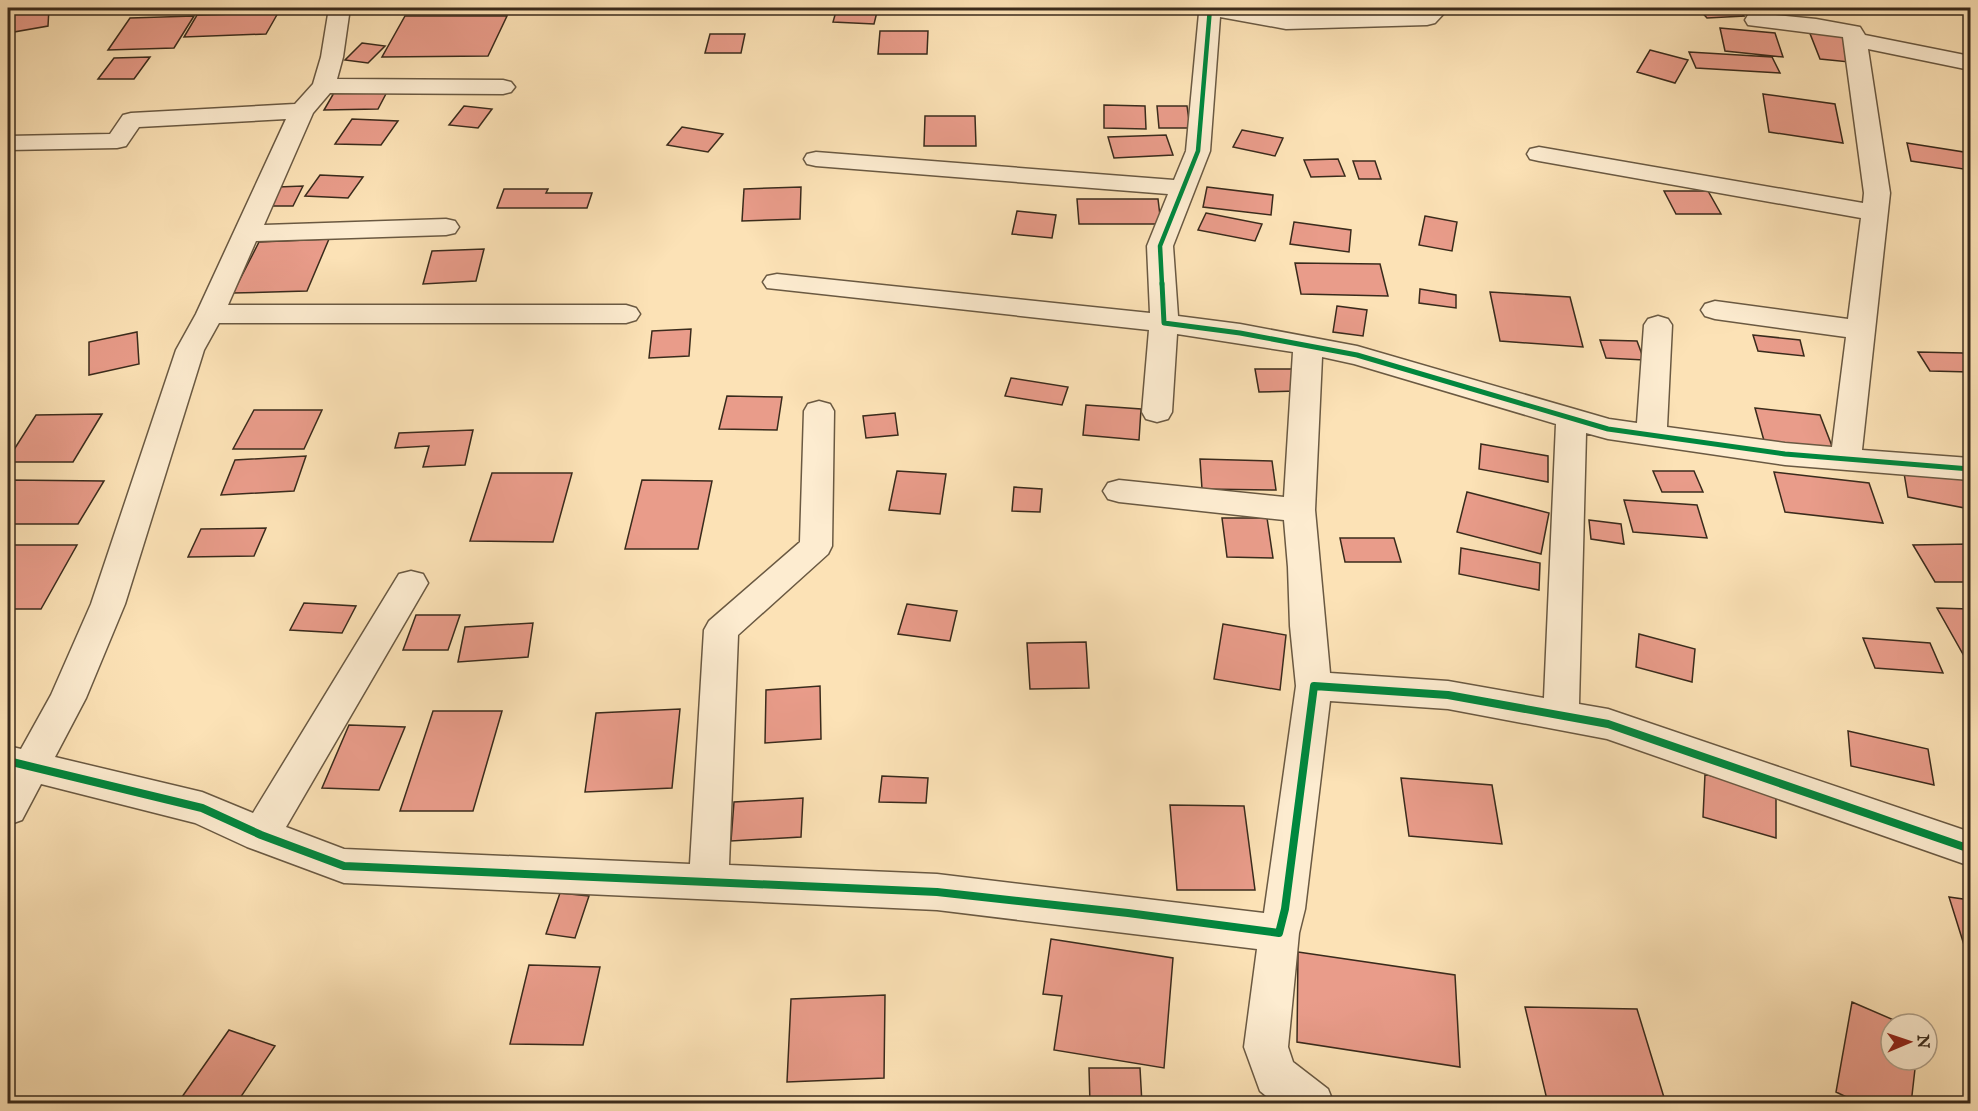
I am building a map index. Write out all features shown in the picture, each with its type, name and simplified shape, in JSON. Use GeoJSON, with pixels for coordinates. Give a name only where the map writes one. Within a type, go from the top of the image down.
{"type":"FeatureCollection","features":[{"type":"Feature","properties":{"kind":"street"},"geometry":{"type":"LineString","coordinates":[[8,809],[19,765],[68,698],[108,604],[190,350],[210,314],[303,111],[324,86],[332,57],[339,8]]}},
{"type":"Feature","properties":{"kind":"street"},"geometry":{"type":"LineString","coordinates":[[1157,412],[1164,323],[1160,246],[1198,151],[1209,8],[1286,22],[1318,22],[1427,18],[1439,8]]}},
{"type":"Feature","properties":{"kind":"street"},"geometry":{"type":"LineString","coordinates":[[1756,20],[1809,23],[1852,32],[1856,40],[1877,193],[1846,459]]}},
{"type":"Feature","properties":{"kind":"street"},"geometry":{"type":"LineString","coordinates":[[1856,40],[1971,63]]}},
{"type":"Feature","properties":{"kind":"street"},"geometry":{"type":"LineString","coordinates":[[324,86],[502,87]]}},
{"type":"Feature","properties":{"kind":"street"},"geometry":{"type":"LineString","coordinates":[[8,143],[117,141],[131,120],[303,111]]}},
{"type":"Feature","properties":{"kind":"street"},"geometry":{"type":"LineString","coordinates":[[1539,154],[1875,213]]}},
{"type":"Feature","properties":{"kind":"street"},"geometry":{"type":"LineString","coordinates":[[816,159],[1182,188]]}},
{"type":"Feature","properties":{"kind":"street"},"geometry":{"type":"LineString","coordinates":[[246,233],[446,227]]}},
{"type":"Feature","properties":{"kind":"street"},"geometry":{"type":"LineString","coordinates":[[777,282],[1164,323],[1308,345],[1357,355],[1608,429],[1785,454],[1971,469]]}},
{"type":"Feature","properties":{"kind":"street"},"geometry":{"type":"LineString","coordinates":[[1715,310],[1861,330]]}},
{"type":"Feature","properties":{"kind":"street"},"geometry":{"type":"LineString","coordinates":[[210,314],[626,314]]}},
{"type":"Feature","properties":{"kind":"street"},"geometry":{"type":"LineString","coordinates":[[1651,435],[1658,325]]}},
{"type":"Feature","properties":{"kind":"street"},"geometry":{"type":"LineString","coordinates":[[1308,345],[1299,510],[1305,567],[1307,626],[1314,686],[1266,1047],[1275,1076],[1312,1104]]}},
{"type":"Feature","properties":{"kind":"street"},"geometry":{"type":"LineString","coordinates":[[709,881],[721,630],[816,546],[819,411]]}},
{"type":"Feature","properties":{"kind":"street"},"geometry":{"type":"LineString","coordinates":[[1561,716],[1572,418]]}},
{"type":"Feature","properties":{"kind":"street"},"geometry":{"type":"LineString","coordinates":[[1119,491],[1299,510]]}},
{"type":"Feature","properties":{"kind":"street"},"geometry":{"type":"LineString","coordinates":[[261,835],[411,583]]}},
{"type":"Feature","properties":{"kind":"street"},"geometry":{"type":"LineString","coordinates":[[1314,686],[1448,695],[1608,724],[1971,849]]}},
{"type":"Feature","properties":{"kind":"street"},"geometry":{"type":"LineString","coordinates":[[19,765],[202,808],[261,835],[344,866],[938,892],[1280,933]]}},
{"type":"Feature","properties":{"kind":"building"},"geometry":{"type":"Polygon","coordinates":[[[8,8],[32,8],[32,11],[49,8],[48,26],[8,33],[8,8]]]}},
{"type":"Feature","properties":{"kind":"building"},"geometry":{"type":"Polygon","coordinates":[[[837,8],[878,8],[874,24],[833,22],[837,8]]]}},
{"type":"Feature","properties":{"kind":"building"},"geometry":{"type":"Polygon","coordinates":[[[1698,8],[1736,8],[1744,16],[1707,18],[1698,8]]]}},
{"type":"Feature","properties":{"kind":"building"},"geometry":{"type":"Polygon","coordinates":[[[278,13],[266,34],[184,37],[197,15],[278,13]]]}},
{"type":"Feature","properties":{"kind":"building"},"geometry":{"type":"Polygon","coordinates":[[[194,16],[174,48],[108,50],[130,18],[194,16]]]}},
{"type":"Feature","properties":{"kind":"building"},"geometry":{"type":"Polygon","coordinates":[[[405,16],[507,16],[488,56],[382,57],[405,16]]]}},
{"type":"Feature","properties":{"kind":"building"},"geometry":{"type":"Polygon","coordinates":[[[1720,28],[1775,33],[1783,57],[1725,51],[1720,28]]]}},
{"type":"Feature","properties":{"kind":"building"},"geometry":{"type":"Polygon","coordinates":[[[880,31],[928,31],[927,54],[878,54],[880,31]]]}},
{"type":"Feature","properties":{"kind":"building"},"geometry":{"type":"Polygon","coordinates":[[[1809,31],[1848,35],[1859,63],[1820,59],[1809,31]]]}},
{"type":"Feature","properties":{"kind":"building"},"geometry":{"type":"Polygon","coordinates":[[[710,34],[745,34],[741,53],[705,53],[710,34]]]}},
{"type":"Feature","properties":{"kind":"building"},"geometry":{"type":"Polygon","coordinates":[[[362,43],[385,46],[368,63],[345,60],[362,43]]]}},
{"type":"Feature","properties":{"kind":"building"},"geometry":{"type":"Polygon","coordinates":[[[1650,50],[1688,60],[1675,83],[1637,72],[1650,50]]]}},
{"type":"Feature","properties":{"kind":"building"},"geometry":{"type":"Polygon","coordinates":[[[1689,52],[1772,57],[1780,73],[1696,68],[1689,52]]]}},
{"type":"Feature","properties":{"kind":"building"},"geometry":{"type":"Polygon","coordinates":[[[150,57],[134,79],[98,79],[114,58],[150,57]]]}},
{"type":"Feature","properties":{"kind":"building"},"geometry":{"type":"Polygon","coordinates":[[[388,90],[378,109],[324,110],[335,91],[388,90]]]}},
{"type":"Feature","properties":{"kind":"building"},"geometry":{"type":"Polygon","coordinates":[[[1763,94],[1835,104],[1843,143],[1769,132],[1763,94]]]}},
{"type":"Feature","properties":{"kind":"building"},"geometry":{"type":"Polygon","coordinates":[[[1104,105],[1145,106],[1146,129],[1104,128],[1104,105]]]}},
{"type":"Feature","properties":{"kind":"building"},"geometry":{"type":"Polygon","coordinates":[[[464,106],[492,109],[478,128],[449,125],[464,106]]]}},
{"type":"Feature","properties":{"kind":"building"},"geometry":{"type":"Polygon","coordinates":[[[1157,106],[1187,106],[1190,128],[1159,128],[1157,106]]]}},
{"type":"Feature","properties":{"kind":"building"},"geometry":{"type":"Polygon","coordinates":[[[925,116],[975,116],[976,146],[924,146],[925,116]]]}},
{"type":"Feature","properties":{"kind":"building"},"geometry":{"type":"Polygon","coordinates":[[[352,119],[398,121],[381,145],[335,144],[352,119]]]}},
{"type":"Feature","properties":{"kind":"building"},"geometry":{"type":"Polygon","coordinates":[[[682,127],[723,134],[708,152],[667,145],[682,127]]]}},
{"type":"Feature","properties":{"kind":"building"},"geometry":{"type":"Polygon","coordinates":[[[1242,130],[1283,138],[1275,156],[1233,147],[1242,130]]]}},
{"type":"Feature","properties":{"kind":"building"},"geometry":{"type":"Polygon","coordinates":[[[1166,135],[1173,155],[1114,158],[1108,137],[1166,135]]]}},
{"type":"Feature","properties":{"kind":"building"},"geometry":{"type":"Polygon","coordinates":[[[1907,143],[1970,153],[1970,170],[1911,161],[1907,143]]]}},
{"type":"Feature","properties":{"kind":"building"},"geometry":{"type":"Polygon","coordinates":[[[1338,159],[1345,176],[1311,177],[1304,160],[1338,159]]]}},
{"type":"Feature","properties":{"kind":"building"},"geometry":{"type":"Polygon","coordinates":[[[1353,161],[1375,161],[1381,179],[1359,179],[1353,161]]]}},
{"type":"Feature","properties":{"kind":"building"},"geometry":{"type":"Polygon","coordinates":[[[320,175],[363,177],[348,198],[305,196],[320,175]]]}},
{"type":"Feature","properties":{"kind":"building"},"geometry":{"type":"Polygon","coordinates":[[[303,186],[293,206],[267,206],[278,187],[303,186]]]}},
{"type":"Feature","properties":{"kind":"building"},"geometry":{"type":"Polygon","coordinates":[[[801,187],[800,219],[742,221],[744,189],[801,187]]]}},
{"type":"Feature","properties":{"kind":"building"},"geometry":{"type":"Polygon","coordinates":[[[1207,187],[1273,195],[1271,215],[1203,207],[1207,187]]]}},
{"type":"Feature","properties":{"kind":"building"},"geometry":{"type":"Polygon","coordinates":[[[504,189],[548,189],[546,193],[592,193],[587,208],[497,208],[504,189]]]}},
{"type":"Feature","properties":{"kind":"building"},"geometry":{"type":"Polygon","coordinates":[[[1664,191],[1708,191],[1721,214],[1676,214],[1664,191]]]}},
{"type":"Feature","properties":{"kind":"building"},"geometry":{"type":"Polygon","coordinates":[[[1077,199],[1158,199],[1161,224],[1079,224],[1077,199]]]}},
{"type":"Feature","properties":{"kind":"building"},"geometry":{"type":"Polygon","coordinates":[[[1017,211],[1056,215],[1052,238],[1012,234],[1017,211]]]}},
{"type":"Feature","properties":{"kind":"building"},"geometry":{"type":"Polygon","coordinates":[[[1206,213],[1262,224],[1255,241],[1198,230],[1206,213]]]}},
{"type":"Feature","properties":{"kind":"building"},"geometry":{"type":"Polygon","coordinates":[[[1425,216],[1457,222],[1452,251],[1419,245],[1425,216]]]}},
{"type":"Feature","properties":{"kind":"building"},"geometry":{"type":"Polygon","coordinates":[[[1294,222],[1351,230],[1349,252],[1290,244],[1294,222]]]}},
{"type":"Feature","properties":{"kind":"building"},"geometry":{"type":"Polygon","coordinates":[[[329,239],[307,291],[233,293],[259,242],[329,239]]]}},
{"type":"Feature","properties":{"kind":"building"},"geometry":{"type":"Polygon","coordinates":[[[484,249],[476,281],[423,284],[432,251],[484,249]]]}},
{"type":"Feature","properties":{"kind":"building"},"geometry":{"type":"Polygon","coordinates":[[[1295,263],[1380,264],[1388,296],[1301,294],[1295,263]]]}},
{"type":"Feature","properties":{"kind":"building"},"geometry":{"type":"Polygon","coordinates":[[[1420,289],[1456,295],[1456,308],[1419,303],[1420,289]]]}},
{"type":"Feature","properties":{"kind":"building"},"geometry":{"type":"Polygon","coordinates":[[[1490,292],[1570,297],[1583,347],[1500,341],[1490,292]]]}},
{"type":"Feature","properties":{"kind":"building"},"geometry":{"type":"Polygon","coordinates":[[[1337,306],[1367,310],[1363,336],[1333,332],[1337,306]]]}},
{"type":"Feature","properties":{"kind":"building"},"geometry":{"type":"Polygon","coordinates":[[[691,329],[689,356],[649,358],[652,331],[691,329]]]}},
{"type":"Feature","properties":{"kind":"building"},"geometry":{"type":"Polygon","coordinates":[[[137,332],[139,364],[89,375],[89,342],[137,332]]]}},
{"type":"Feature","properties":{"kind":"building"},"geometry":{"type":"Polygon","coordinates":[[[1753,335],[1800,340],[1804,356],[1758,351],[1753,335]]]}},
{"type":"Feature","properties":{"kind":"building"},"geometry":{"type":"Polygon","coordinates":[[[1600,340],[1637,341],[1644,360],[1606,358],[1600,340]]]}},
{"type":"Feature","properties":{"kind":"building"},"geometry":{"type":"Polygon","coordinates":[[[1918,352],[1963,353],[1970,365],[1970,372],[1930,371],[1918,352]]]}},
{"type":"Feature","properties":{"kind":"building"},"geometry":{"type":"Polygon","coordinates":[[[1255,369],[1292,369],[1297,391],[1259,392],[1255,369]]]}},
{"type":"Feature","properties":{"kind":"building"},"geometry":{"type":"Polygon","coordinates":[[[1011,378],[1068,387],[1062,405],[1005,396],[1011,378]]]}},
{"type":"Feature","properties":{"kind":"building"},"geometry":{"type":"Polygon","coordinates":[[[727,396],[782,397],[777,430],[719,429],[727,396]]]}},
{"type":"Feature","properties":{"kind":"building"},"geometry":{"type":"Polygon","coordinates":[[[1086,405],[1141,409],[1139,440],[1083,435],[1086,405]]]}},
{"type":"Feature","properties":{"kind":"building"},"geometry":{"type":"Polygon","coordinates":[[[1755,408],[1820,415],[1835,454],[1766,448],[1755,408]]]}},
{"type":"Feature","properties":{"kind":"building"},"geometry":{"type":"Polygon","coordinates":[[[254,410],[322,410],[304,449],[233,449],[254,410]]]}},
{"type":"Feature","properties":{"kind":"building"},"geometry":{"type":"Polygon","coordinates":[[[895,413],[898,435],[866,438],[863,416],[895,413]]]}},
{"type":"Feature","properties":{"kind":"building"},"geometry":{"type":"Polygon","coordinates":[[[102,414],[73,462],[8,462],[36,415],[102,414]]]}},
{"type":"Feature","properties":{"kind":"building"},"geometry":{"type":"Polygon","coordinates":[[[473,430],[465,465],[423,467],[429,446],[395,448],[399,433],[473,430]]]}},
{"type":"Feature","properties":{"kind":"building"},"geometry":{"type":"Polygon","coordinates":[[[1481,444],[1548,456],[1548,482],[1479,469],[1481,444]]]}},
{"type":"Feature","properties":{"kind":"building"},"geometry":{"type":"Polygon","coordinates":[[[306,456],[294,491],[221,495],[235,460],[306,456]]]}},
{"type":"Feature","properties":{"kind":"building"},"geometry":{"type":"Polygon","coordinates":[[[1200,459],[1272,461],[1276,490],[1202,489],[1200,459]]]}},
{"type":"Feature","properties":{"kind":"building"},"geometry":{"type":"Polygon","coordinates":[[[1903,467],[1970,480],[1970,509],[1908,497],[1903,467]]]}},
{"type":"Feature","properties":{"kind":"building"},"geometry":{"type":"Polygon","coordinates":[[[897,471],[946,474],[940,514],[889,510],[897,471]]]}},
{"type":"Feature","properties":{"kind":"building"},"geometry":{"type":"Polygon","coordinates":[[[1653,471],[1694,471],[1703,492],[1662,492],[1653,471]]]}},
{"type":"Feature","properties":{"kind":"building"},"geometry":{"type":"Polygon","coordinates":[[[1774,472],[1869,483],[1883,523],[1785,512],[1774,472]]]}},
{"type":"Feature","properties":{"kind":"building"},"geometry":{"type":"Polygon","coordinates":[[[492,473],[572,473],[553,542],[470,541],[492,473]]]}},
{"type":"Feature","properties":{"kind":"building"},"geometry":{"type":"Polygon","coordinates":[[[8,480],[104,481],[78,524],[8,524],[8,480]]]}},
{"type":"Feature","properties":{"kind":"building"},"geometry":{"type":"Polygon","coordinates":[[[642,480],[712,481],[698,549],[625,549],[642,480]]]}},
{"type":"Feature","properties":{"kind":"building"},"geometry":{"type":"Polygon","coordinates":[[[1014,487],[1042,489],[1040,512],[1012,511],[1014,487]]]}},
{"type":"Feature","properties":{"kind":"building"},"geometry":{"type":"Polygon","coordinates":[[[1467,492],[1549,513],[1541,554],[1457,532],[1467,492]]]}},
{"type":"Feature","properties":{"kind":"building"},"geometry":{"type":"Polygon","coordinates":[[[1624,500],[1697,505],[1707,538],[1633,532],[1624,500]]]}},
{"type":"Feature","properties":{"kind":"building"},"geometry":{"type":"Polygon","coordinates":[[[1222,518],[1267,518],[1273,558],[1227,557],[1222,518]]]}},
{"type":"Feature","properties":{"kind":"building"},"geometry":{"type":"Polygon","coordinates":[[[1589,520],[1621,524],[1624,544],[1591,539],[1589,520]]]}},
{"type":"Feature","properties":{"kind":"building"},"geometry":{"type":"Polygon","coordinates":[[[266,528],[254,556],[188,557],[201,529],[266,528]]]}},
{"type":"Feature","properties":{"kind":"building"},"geometry":{"type":"Polygon","coordinates":[[[1340,538],[1394,538],[1401,562],[1345,562],[1340,538]]]}},
{"type":"Feature","properties":{"kind":"building"},"geometry":{"type":"Polygon","coordinates":[[[1970,544],[1970,582],[1935,582],[1913,545],[1970,544]]]}},
{"type":"Feature","properties":{"kind":"building"},"geometry":{"type":"Polygon","coordinates":[[[8,545],[77,545],[41,609],[8,609],[8,545]]]}},
{"type":"Feature","properties":{"kind":"building"},"geometry":{"type":"Polygon","coordinates":[[[1461,548],[1540,563],[1539,590],[1459,574],[1461,548]]]}},
{"type":"Feature","properties":{"kind":"building"},"geometry":{"type":"Polygon","coordinates":[[[304,603],[356,606],[342,633],[290,630],[304,603]]]}},
{"type":"Feature","properties":{"kind":"building"},"geometry":{"type":"Polygon","coordinates":[[[907,604],[957,611],[950,641],[898,634],[907,604]]]}},
{"type":"Feature","properties":{"kind":"building"},"geometry":{"type":"Polygon","coordinates":[[[1937,608],[1970,609],[1970,663],[1968,663],[1937,608]]]}},
{"type":"Feature","properties":{"kind":"building"},"geometry":{"type":"Polygon","coordinates":[[[416,615],[460,615],[448,650],[403,650],[416,615]]]}},
{"type":"Feature","properties":{"kind":"building"},"geometry":{"type":"Polygon","coordinates":[[[533,623],[528,657],[458,662],[465,627],[533,623]]]}},
{"type":"Feature","properties":{"kind":"building"},"geometry":{"type":"Polygon","coordinates":[[[1223,624],[1286,635],[1280,690],[1214,679],[1223,624]]]}},
{"type":"Feature","properties":{"kind":"building"},"geometry":{"type":"Polygon","coordinates":[[[1639,634],[1695,649],[1692,682],[1636,667],[1639,634]]]}},
{"type":"Feature","properties":{"kind":"building"},"geometry":{"type":"Polygon","coordinates":[[[1863,638],[1930,643],[1943,673],[1875,668],[1863,638]]]}},
{"type":"Feature","properties":{"kind":"building"},"geometry":{"type":"Polygon","coordinates":[[[1086,642],[1089,688],[1030,689],[1027,643],[1086,642]]]}},
{"type":"Feature","properties":{"kind":"building"},"geometry":{"type":"Polygon","coordinates":[[[820,686],[821,739],[765,743],[766,690],[820,686]]]}},
{"type":"Feature","properties":{"kind":"building"},"geometry":{"type":"Polygon","coordinates":[[[680,709],[672,788],[585,792],[596,713],[680,709]]]}},
{"type":"Feature","properties":{"kind":"building"},"geometry":{"type":"Polygon","coordinates":[[[433,711],[502,711],[473,811],[400,811],[433,711]]]}},
{"type":"Feature","properties":{"kind":"building"},"geometry":{"type":"Polygon","coordinates":[[[349,725],[405,727],[379,790],[322,788],[349,725]]]}},
{"type":"Feature","properties":{"kind":"building"},"geometry":{"type":"Polygon","coordinates":[[[1848,731],[1928,749],[1934,785],[1851,766],[1848,731]]]}},
{"type":"Feature","properties":{"kind":"building"},"geometry":{"type":"Polygon","coordinates":[[[1705,774],[1776,794],[1776,838],[1703,817],[1705,774]]]}},
{"type":"Feature","properties":{"kind":"building"},"geometry":{"type":"Polygon","coordinates":[[[882,776],[928,778],[926,803],[879,802],[882,776]]]}},
{"type":"Feature","properties":{"kind":"building"},"geometry":{"type":"Polygon","coordinates":[[[1401,778],[1492,785],[1502,844],[1409,836],[1401,778]]]}},
{"type":"Feature","properties":{"kind":"building"},"geometry":{"type":"Polygon","coordinates":[[[803,798],[801,837],[731,841],[734,802],[803,798]]]}},
{"type":"Feature","properties":{"kind":"building"},"geometry":{"type":"Polygon","coordinates":[[[1170,805],[1244,806],[1255,890],[1177,890],[1170,805]]]}},
{"type":"Feature","properties":{"kind":"building"},"geometry":{"type":"Polygon","coordinates":[[[560,893],[589,896],[575,938],[546,934],[560,893]]]}},
{"type":"Feature","properties":{"kind":"building"},"geometry":{"type":"Polygon","coordinates":[[[1949,897],[1970,900],[1970,964],[1949,897]]]}},
{"type":"Feature","properties":{"kind":"building"},"geometry":{"type":"Polygon","coordinates":[[[1051,939],[1173,958],[1164,1068],[1054,1050],[1062,996],[1043,994],[1051,939]]]}},
{"type":"Feature","properties":{"kind":"building"},"geometry":{"type":"Polygon","coordinates":[[[1298,952],[1455,975],[1460,1067],[1297,1042],[1298,952]]]}},
{"type":"Feature","properties":{"kind":"building"},"geometry":{"type":"Polygon","coordinates":[[[529,965],[600,967],[583,1045],[510,1044],[529,965]]]}},
{"type":"Feature","properties":{"kind":"building"},"geometry":{"type":"Polygon","coordinates":[[[885,995],[884,1078],[787,1082],[791,999],[885,995]]]}},
{"type":"Feature","properties":{"kind":"building"},"geometry":{"type":"Polygon","coordinates":[[[1852,1002],[1879,1014],[1879,1072],[1915,1072],[1911,1104],[1861,1104],[1836,1092],[1852,1002]]]}},
{"type":"Feature","properties":{"kind":"building"},"geometry":{"type":"Polygon","coordinates":[[[1525,1007],[1637,1009],[1666,1104],[1548,1104],[1525,1007]]]}},
{"type":"Feature","properties":{"kind":"building"},"geometry":{"type":"Polygon","coordinates":[[[229,1030],[275,1046],[236,1104],[177,1104],[229,1030]]]}},
{"type":"Feature","properties":{"kind":"building"},"geometry":{"type":"Polygon","coordinates":[[[1089,1068],[1140,1068],[1142,1104],[1090,1104],[1089,1068]]]}},
{"type":"Feature","properties":{"kind":"cycle path"},"geometry":{"type":"LineString","coordinates":[[1210,8],[1198,151],[1160,246],[1164,323],[1240,333],[1357,355],[1608,429],[1785,454],[1970,469]]}},
{"type":"Feature","properties":{"kind":"cycle path"},"geometry":{"type":"LineString","coordinates":[[8,761],[202,808],[261,835],[344,866],[937,892],[1128,913],[1279,933],[1285,909],[1314,686],[1448,695],[1608,724],[1970,849]]}}]}
